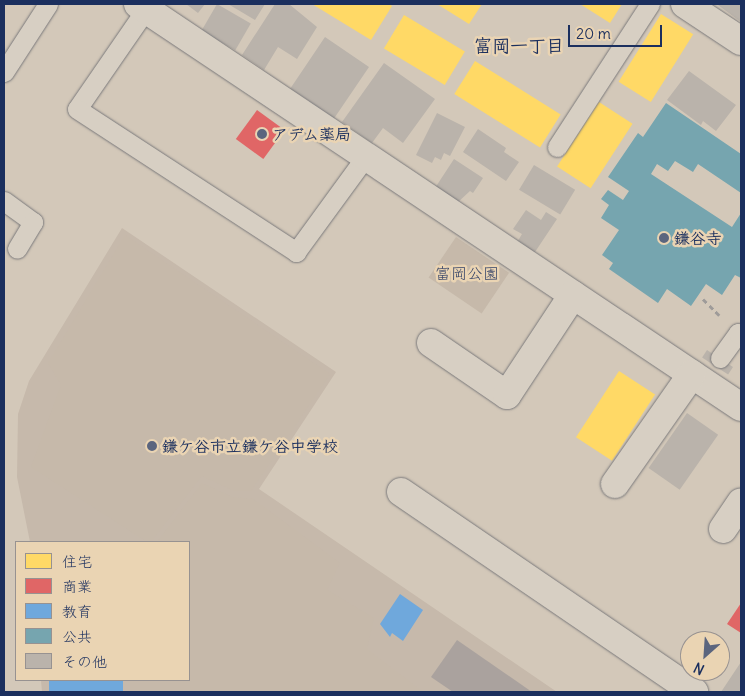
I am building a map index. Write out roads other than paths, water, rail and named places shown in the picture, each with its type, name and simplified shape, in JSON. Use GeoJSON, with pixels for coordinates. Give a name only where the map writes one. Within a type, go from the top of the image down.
{"type":"FeatureCollection","features":[{"type":"Feature","properties":{"kind":"street"},"geometry":{"type":"LineString","coordinates":[[685,4],[741,41]]}},
{"type":"Feature","properties":{"kind":"street"},"geometry":{"type":"LineString","coordinates":[[142,6],[573,295],[708,370],[741,407]]}},
{"type":"Feature","properties":{"kind":"street"},"geometry":{"type":"LineString","coordinates":[[431,343],[507,395],[573,295]]}},
{"type":"Feature","properties":{"kind":"street"},"geometry":{"type":"LineString","coordinates":[[615,484],[708,370]]}},
{"type":"Feature","properties":{"kind":"street"},"geometry":{"type":"LineString","coordinates":[[402,492],[694,692]]}},
{"type":"Feature","properties":{"kind":"street"},"geometry":{"type":"LineString","coordinates":[[723,529],[741,502]]}},
{"type":"Feature","properties":{"kind":"lane"},"geometry":{"type":"LineString","coordinates":[[4,72],[48,4]]}},
{"type":"Feature","properties":{"kind":"lane"},"geometry":{"type":"LineString","coordinates":[[557,147],[650,4]]}},
{"type":"Feature","properties":{"kind":"lane"},"geometry":{"type":"LineString","coordinates":[[142,6],[77,109],[296,252],[366,156]]}},
{"type":"Feature","properties":{"kind":"lane"},"geometry":{"type":"LineString","coordinates":[[4,201],[33,222],[17,248]]}},
{"type":"Feature","properties":{"kind":"lane"},"geometry":{"type":"LineString","coordinates":[[708,370],[738,333],[741,335]]}},
{"type":"Feature","properties":{"kind":"place","name":"アデム薬局"},"geometry":{"type":"Point","coordinates":[262,134]}},
{"type":"Feature","properties":{"kind":"place","name":"鎌谷寺"},"geometry":{"type":"Point","coordinates":[664,238]}},
{"type":"Feature","properties":{"kind":"place","name":"鎌ケ谷市立鎌ケ谷中学校"},"geometry":{"type":"Point","coordinates":[152,446]}},
{"type":"Feature","properties":{"kind":"district","name":"富岡一丁目"},"geometry":{"type":"Point","coordinates":[519,46]}},
{"type":"Feature","properties":{"kind":"park label","name":"富岡公園"},"geometry":{"type":"Point","coordinates":[467,273]}}]}
